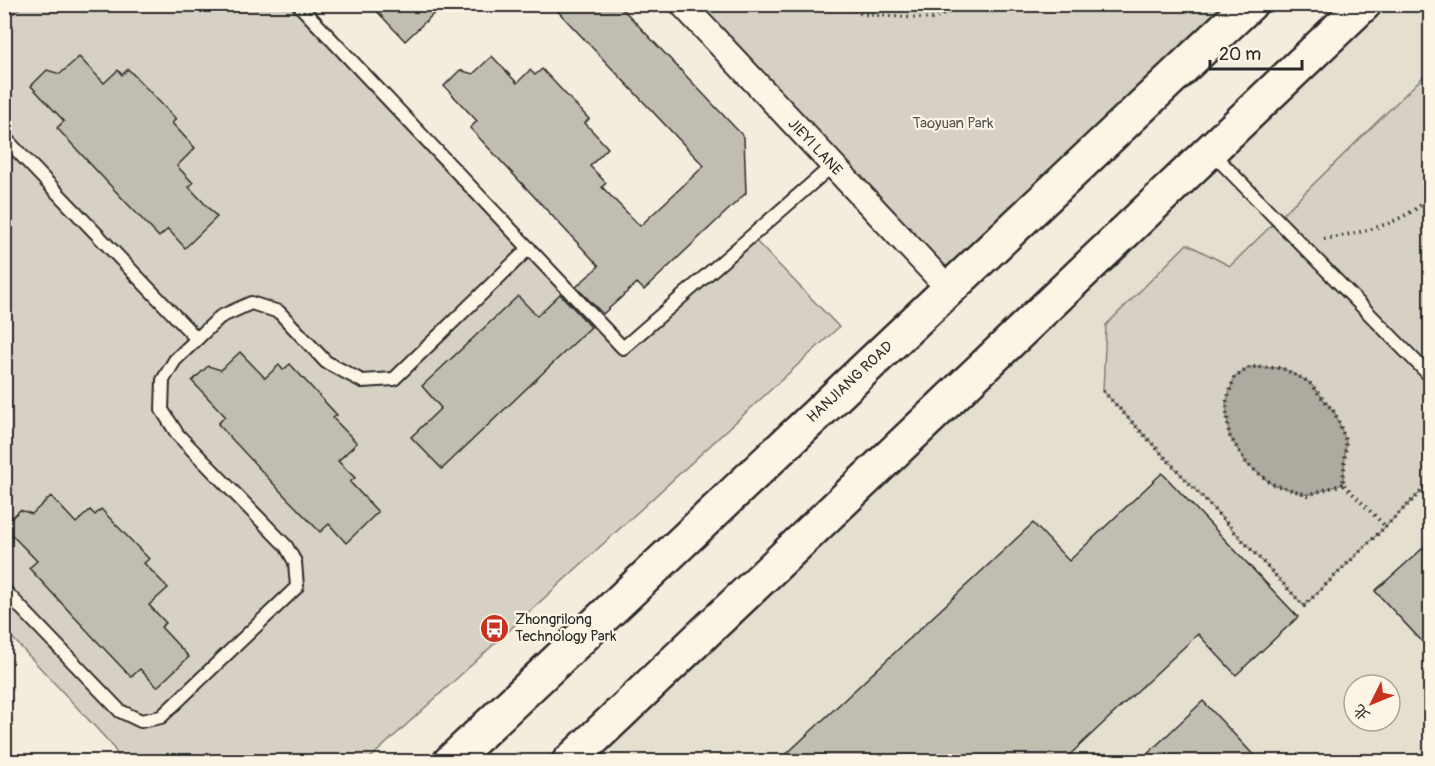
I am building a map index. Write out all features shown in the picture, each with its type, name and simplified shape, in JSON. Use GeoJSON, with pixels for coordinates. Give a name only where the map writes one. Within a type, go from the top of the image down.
{"type":"FeatureCollection","features":[{"type":"Feature","properties":{"kind":"main road","name":"HANJIANG ROAD"},"geometry":{"type":"LineString","coordinates":[[450,762],[1250,4]]}},
{"type":"Feature","properties":{"kind":"main road"},"geometry":{"type":"LineString","coordinates":[[581,758],[1364,4]]}},
{"type":"Feature","properties":{"kind":"street","name":"JIEYI LANE"},"geometry":{"type":"LineString","coordinates":[[682,4],[949,289]]}},
{"type":"Feature","properties":{"kind":"lane"},"geometry":{"type":"LineString","coordinates":[[298,4],[623,348],[833,165]]}},
{"type":"Feature","properties":{"kind":"lane"},"geometry":{"type":"LineString","coordinates":[[4,137],[197,339]]}},
{"type":"Feature","properties":{"kind":"lane"},"geometry":{"type":"LineString","coordinates":[[1210,151],[1431,376]]}},
{"type":"Feature","properties":{"kind":"lane"},"geometry":{"type":"LineString","coordinates":[[4,590],[120,711],[141,721],[161,717],[297,587],[295,562],[286,546],[178,435],[162,410],[163,380],[175,360],[220,317],[251,303],[279,312],[326,362],[344,372],[362,381],[394,379],[529,248]]}},
{"type":"Feature","properties":{"kind":"path"},"geometry":{"type":"LineString","coordinates":[[4,21],[22,4]]}},
{"type":"Feature","properties":{"kind":"path"},"geometry":{"type":"LineString","coordinates":[[844,4],[862,14],[934,19],[968,4]]}},
{"type":"Feature","properties":{"kind":"path"},"geometry":{"type":"LineString","coordinates":[[1300,243],[1368,231],[1404,217],[1430,200]]}},
{"type":"Feature","properties":{"kind":"path"},"geometry":{"type":"LineString","coordinates":[[1431,229],[1428,232],[1427,269],[1431,273]]}},
{"type":"Feature","properties":{"kind":"path"},"geometry":{"type":"LineString","coordinates":[[1343,484],[1308,495],[1272,484],[1246,464],[1229,435],[1226,403],[1234,378],[1250,367],[1282,368],[1309,382],[1335,413],[1346,441],[1343,484],[1386,527]]}},
{"type":"Feature","properties":{"kind":"path"},"geometry":{"type":"LineString","coordinates":[[1103,391],[1304,606],[1431,483]]}},
{"type":"Feature","properties":{"kind":"shaded area"},"geometry":{"type":"Polygon","coordinates":[[[1364,5],[1430,5],[1430,761],[569,762],[1364,5]]]}},
{"type":"Feature","properties":{"kind":"shaded area"},"geometry":{"type":"Polygon","coordinates":[[[1250,367],[1282,368],[1309,382],[1335,413],[1346,441],[1343,484],[1308,495],[1272,484],[1247,464],[1229,435],[1226,403],[1234,378],[1250,367]]]}},
{"type":"Feature","properties":{"kind":"green space"},"geometry":{"type":"Polygon","coordinates":[[[5,5],[298,5],[623,348],[751,236],[839,327],[367,761],[121,761],[111,744],[5,630],[5,5]]]}},
{"type":"Feature","properties":{"kind":"green space","name":"Taoyuan Park"},"geometry":{"type":"Polygon","coordinates":[[[682,5],[1250,5],[949,289],[682,5]]]}},
{"type":"Feature","properties":{"kind":"green space"},"geometry":{"type":"Polygon","coordinates":[[[1430,70],[1430,483],[1304,606],[1103,391],[1106,325],[1187,244],[1230,266],[1430,70]]]}},
{"type":"Feature","properties":{"kind":"building"},"geometry":{"type":"Polygon","coordinates":[[[370,4],[444,4],[405,41],[370,4]]]}},
{"type":"Feature","properties":{"kind":"building"},"geometry":{"type":"Polygon","coordinates":[[[551,4],[618,4],[744,137],[746,193],[644,290],[637,283],[603,314],[576,287],[599,266],[470,128],[477,121],[444,86],[460,70],[473,74],[492,56],[517,83],[530,70],[535,75],[542,69],[589,119],[585,123],[608,148],[590,166],[606,183],[602,187],[640,226],[704,166],[551,4]]]}},
{"type":"Feature","properties":{"kind":"building"},"geometry":{"type":"Polygon","coordinates":[[[79,57],[104,83],[118,70],[122,75],[128,69],[176,119],[172,123],[195,148],[177,166],[193,183],[189,187],[217,217],[185,248],[168,229],[159,237],[57,128],[64,121],[31,86],[47,70],[60,74],[79,57]]]}},
{"type":"Feature","properties":{"kind":"building"},"geometry":{"type":"Polygon","coordinates":[[[560,294],[591,327],[442,469],[411,437],[441,408],[422,386],[518,296],[537,316],[560,294]]]}},
{"type":"Feature","properties":{"kind":"building"},"geometry":{"type":"Polygon","coordinates":[[[240,352],[265,378],[279,365],[283,370],[290,364],[337,415],[333,418],[357,443],[338,461],[355,478],[350,482],[378,512],[346,543],[329,524],[320,532],[282,493],[218,424],[225,416],[192,381],[208,366],[221,370],[240,352]]]}},
{"type":"Feature","properties":{"kind":"building"},"geometry":{"type":"Polygon","coordinates":[[[1162,473],[1298,617],[1236,675],[1198,634],[1062,762],[778,762],[1033,523],[1069,561],[1162,473]]]}},
{"type":"Feature","properties":{"kind":"building"},"geometry":{"type":"Polygon","coordinates":[[[51,496],[76,523],[90,510],[95,515],[101,509],[149,559],[144,563],[168,588],[149,605],[166,623],[161,627],[189,657],[157,687],[140,669],[131,677],[29,568],[37,561],[4,527],[20,510],[32,514],[51,496]]]}},
{"type":"Feature","properties":{"kind":"building"},"geometry":{"type":"Polygon","coordinates":[[[1431,541],[1431,651],[1375,591],[1431,541]]]}},
{"type":"Feature","properties":{"kind":"building"},"geometry":{"type":"Polygon","coordinates":[[[1203,701],[1260,762],[1139,762],[1203,701]]]}},
{"type":"Feature","properties":{"kind":"place","name":"Zhongrilong Technology Park"},"geometry":{"type":"Point","coordinates":[494,628]}}]}
